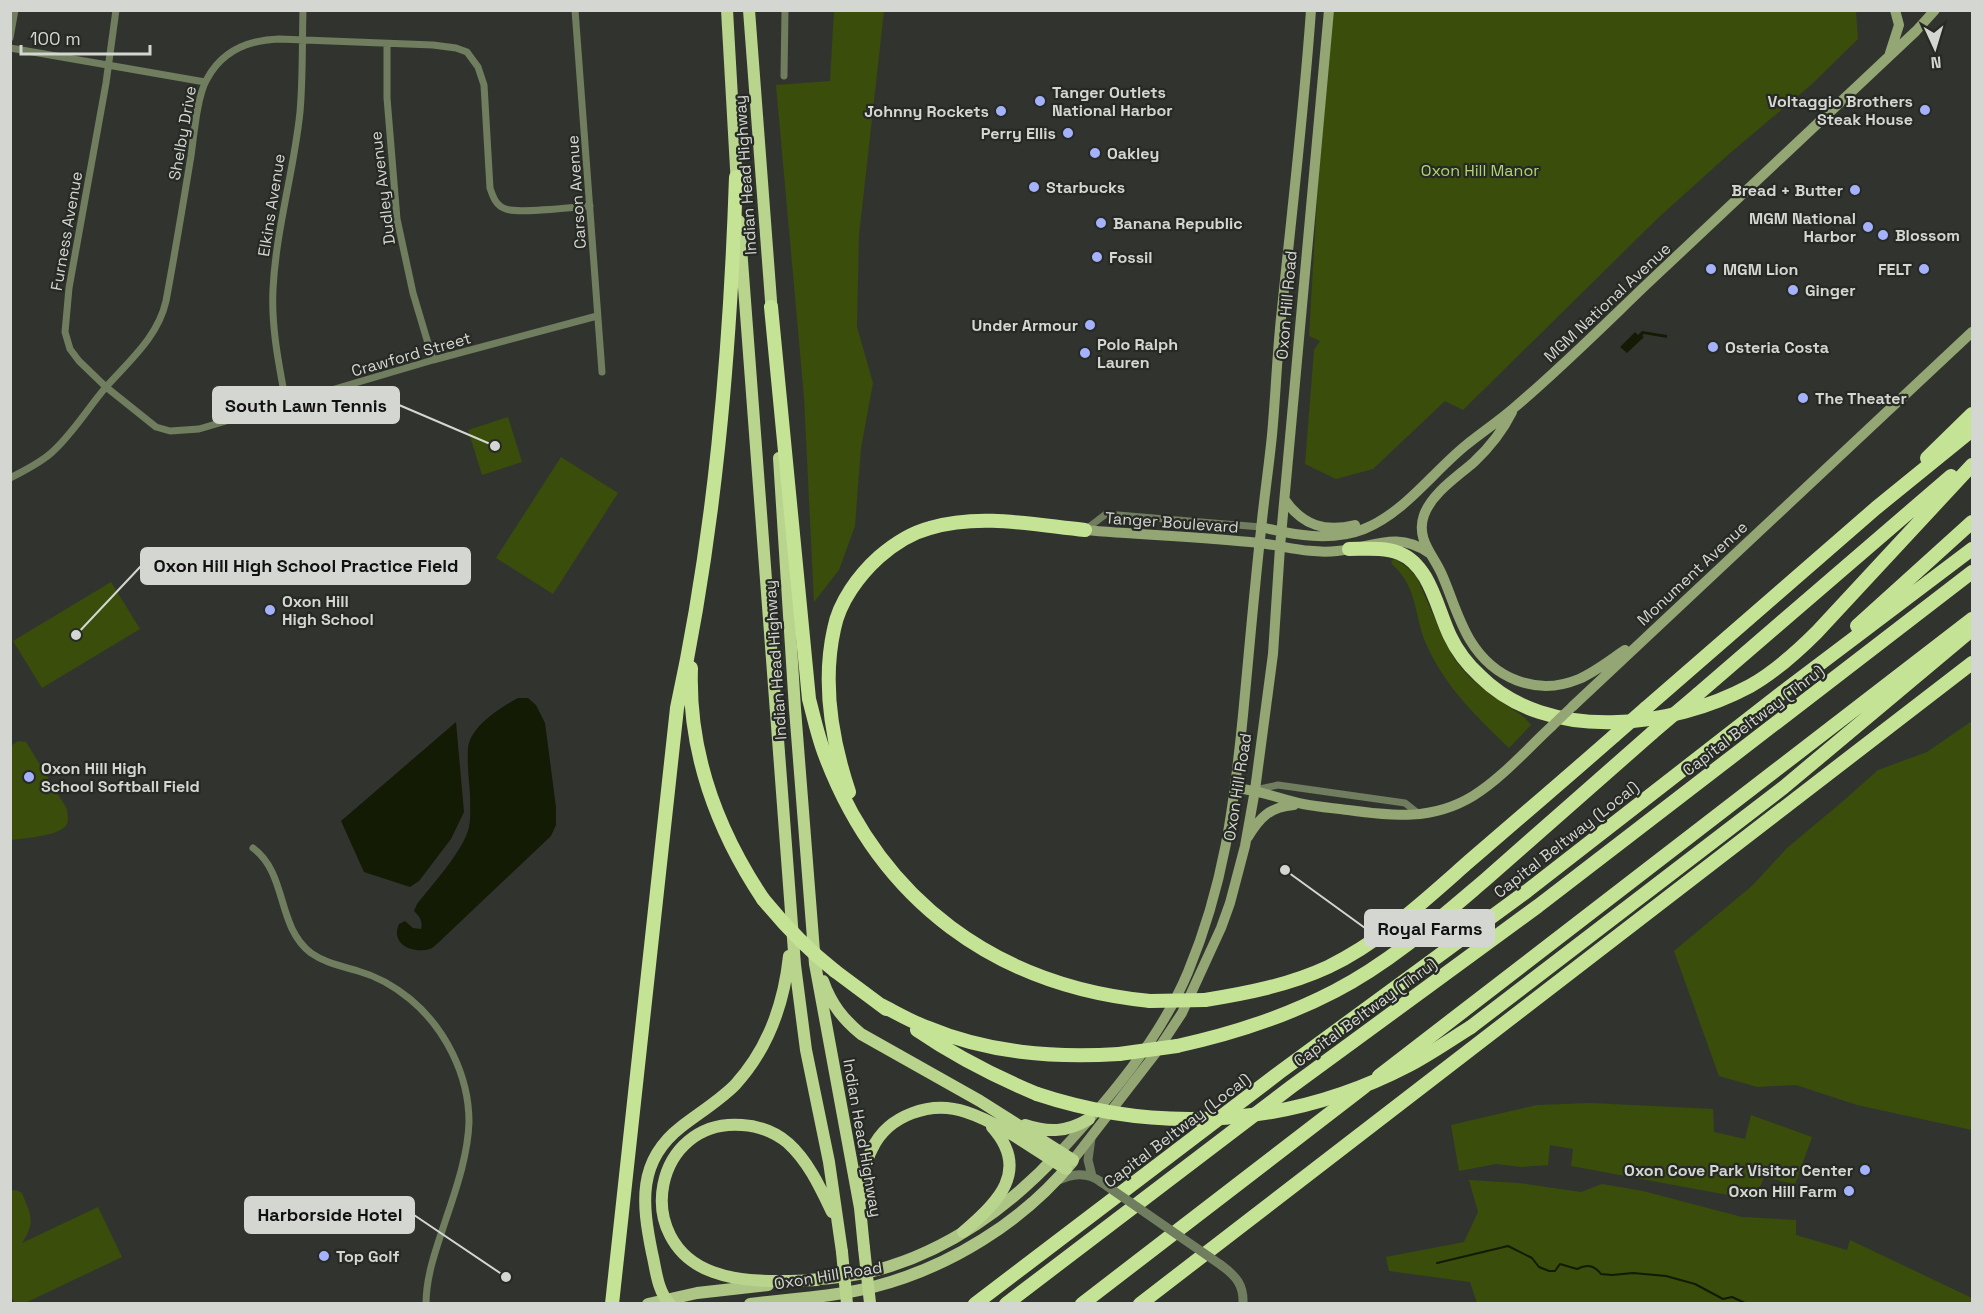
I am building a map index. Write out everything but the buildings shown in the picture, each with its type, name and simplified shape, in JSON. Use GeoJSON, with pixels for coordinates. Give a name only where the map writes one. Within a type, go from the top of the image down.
{"type":"FeatureCollection","features":[{"type":"Feature","properties":{"kind":"highway","name":"Indian Head Highway"},"geometry":{"type":"LineString","coordinates":[[727,10],[736,177],[792,925],[800,1006],[829,1162],[847,1304]]}},
{"type":"Feature","properties":{"kind":"highway","name":"Indian Head Highway"},"geometry":{"type":"LineString","coordinates":[[749,10],[771,307],[787,589],[815,964],[860,1208],[870,1304]]}},
{"type":"Feature","properties":{"kind":"highway"},"geometry":{"type":"LineString","coordinates":[[736,177],[732,284],[724,397],[693,636],[691,675],[693,711],[705,780],[728,840],[746,873],[763,899],[789,930],[815,955],[936,1043],[1001,1079],[1037,1094],[1096,1111],[1155,1119],[1200,1120],[1264,1114],[1302,1106],[1340,1095],[1409,1065],[1471,1027],[1784,787],[1972,629]]}},
{"type":"Feature","properties":{"kind":"highway"},"geometry":{"type":"LineString","coordinates":[[771,307],[809,699],[825,754],[847,804],[867,838],[904,886],[952,929],[1004,961],[1065,985],[1095,994],[1150,1001],[1206,1000],[1260,990],[1296,980],[1358,950],[1390,929],[1876,508],[1972,430]]}},
{"type":"Feature","properties":{"kind":"highway"},"geometry":{"type":"LineString","coordinates":[[1876,508],[1972,414]]}},
{"type":"Feature","properties":{"kind":"highway"},"geometry":{"type":"LineString","coordinates":[[881,1005],[924,1027],[982,1046],[1023,1054],[1058,1056],[1119,1054],[1214,1038],[1296,1010],[1337,990],[1401,949],[1442,916],[1972,457]]}},
{"type":"Feature","properties":{"kind":"highway"},"geometry":{"type":"LineString","coordinates":[[1349,549],[1391,550],[1410,558],[1426,579],[1450,636],[1462,656],[1496,691],[1521,705],[1546,714],[1579,721],[1634,722],[1706,706],[1751,685],[1776,669],[1817,632],[1972,465]]}},
{"type":"Feature","properties":{"kind":"highway"},"geometry":{"type":"LineString","coordinates":[[867,838],[850,795],[837,752],[830,706],[834,628],[843,604],[858,580],[889,548],[911,534],[931,527],[970,521],[1085,530]]}},
{"type":"Feature","properties":{"kind":"highway"},"geometry":{"type":"LineString","coordinates":[[1788,688],[1972,522]]}},
{"type":"Feature","properties":{"kind":"highway","name":"Capital Beltway (Local)"},"geometry":{"type":"LineString","coordinates":[[975,1304],[1280,1072],[1527,891],[1788,688],[1972,549]]}},
{"type":"Feature","properties":{"kind":"highway","name":"Capital Beltway (Thru)"},"geometry":{"type":"LineString","coordinates":[[1006,1304],[1291,1087],[1538,906],[1972,572]]}},
{"type":"Feature","properties":{"kind":"highway"},"geometry":{"type":"LineString","coordinates":[[1083,1304],[1972,618]]}},
{"type":"Feature","properties":{"kind":"highway"},"geometry":{"type":"LineString","coordinates":[[612,1298],[677,708],[693,636]]}},
{"type":"Feature","properties":{"kind":"highway"},"geometry":{"type":"LineString","coordinates":[[1144,1301],[1972,663]]}},
{"type":"Feature","properties":{"kind":"highway"},"geometry":{"type":"LineString","coordinates":[[668,1301],[659,1285],[647,1227],[645,1205],[648,1174],[654,1158],[665,1142],[735,1085],[764,1045],[786,980],[792,925]]}},
{"type":"Feature","properties":{"kind":"highway"},"geometry":{"type":"LineString","coordinates":[[815,964],[830,999],[854,1028],[1010,1118],[1034,1128],[1052,1131],[1076,1126],[1089,1119]]}},
{"type":"Feature","properties":{"kind":"highway"},"geometry":{"type":"LineString","coordinates":[[860,1208],[867,1161],[879,1136],[889,1126],[917,1111],[933,1108],[956,1109],[982,1119],[1070,1165]]}},
{"type":"Feature","properties":{"kind":"highway"},"geometry":{"type":"LineString","coordinates":[[1010,1118],[1056,1156]]}},
{"type":"Feature","properties":{"kind":"highway"},"geometry":{"type":"LineString","coordinates":[[963,1232],[999,1198],[1009,1173],[1008,1153],[996,1132],[982,1119]]}},
{"type":"Feature","properties":{"kind":"highway"},"geometry":{"type":"LineString","coordinates":[[817,1280],[741,1278],[714,1273],[699,1266],[683,1254],[673,1242],[666,1228],[661,1210],[664,1176],[683,1146],[698,1134],[716,1126],[751,1125],[772,1132],[787,1143],[802,1159],[813,1174],[837,1221]]}},
{"type":"Feature","properties":{"kind":"main road","name":"Oxon Hill Road"},"geometry":{"type":"LineString","coordinates":[[648,1304],[697,1293],[856,1274],[890,1266],[932,1249],[963,1232],[1007,1203],[1042,1171],[1089,1119],[1157,1029],[1188,972],[1219,880],[1236,788],[1259,543],[1272,434],[1278,349],[1311,10]]}},
{"type":"Feature","properties":{"kind":"main road","name":"Oxon Hill Road"},"geometry":{"type":"LineString","coordinates":[[750,1304],[861,1289],[894,1281],[945,1260],[994,1231],[1020,1212],[1070,1165],[1167,1037],[1186,1005],[1221,928],[1245,846],[1255,790],[1273,654],[1280,547],[1329,10]]}},
{"type":"Feature","properties":{"kind":"main road"},"geometry":{"type":"LineString","coordinates":[[1889,56],[1899,25],[1895,10]]}},
{"type":"Feature","properties":{"kind":"main road","name":"MGM National Avenue"},"geometry":{"type":"LineString","coordinates":[[1261,527],[1311,536],[1342,534],[1364,529],[1385,518],[1403,504],[1440,467],[1515,407],[1889,56],[1935,10]]}},
{"type":"Feature","properties":{"kind":"main road","name":"Monument Avenue"},"geometry":{"type":"LineString","coordinates":[[1236,788],[1255,790],[1276,798],[1306,804],[1395,816],[1419,814],[1450,807],[1473,796],[1495,779],[1552,726],[1972,332]]}},
{"type":"Feature","properties":{"kind":"main road"},"geometry":{"type":"LineString","coordinates":[[1515,407],[1502,432],[1428,506],[1421,526],[1429,554],[1443,575],[1461,623],[1471,641],[1498,671],[1513,680],[1530,686],[1542,687],[1556,686],[1579,679],[1655,629]]}},
{"type":"Feature","properties":{"kind":"main road"},"geometry":{"type":"LineString","coordinates":[[1285,500],[1301,518],[1321,527],[1348,527],[1385,518]]}},
{"type":"Feature","properties":{"kind":"main road","name":"Tanger Boulevard"},"geometry":{"type":"LineString","coordinates":[[1085,530],[1259,543]]}},
{"type":"Feature","properties":{"kind":"main road"},"geometry":{"type":"LineString","coordinates":[[1259,543],[1322,552],[1387,541],[1408,543],[1429,554]]}},
{"type":"Feature","properties":{"kind":"main road"},"geometry":{"type":"LineString","coordinates":[[1245,846],[1252,830],[1272,810],[1306,804]]}},
{"type":"Feature","properties":{"kind":"street"},"geometry":{"type":"LineString","coordinates":[[10,38],[15,10]]}},
{"type":"Feature","properties":{"kind":"street"},"geometry":{"type":"LineString","coordinates":[[107,66],[116,10]]}},
{"type":"Feature","properties":{"kind":"street","name":"Elkins Avenue"},"geometry":{"type":"LineString","coordinates":[[286,403],[273,327],[273,286],[277,244],[300,111],[303,10]]}},
{"type":"Feature","properties":{"kind":"street","name":"Carson Avenue"},"geometry":{"type":"LineString","coordinates":[[575,10],[602,372]]}},
{"type":"Feature","properties":{"kind":"street"},"geometry":{"type":"LineString","coordinates":[[784,75],[785,10]]}},
{"type":"Feature","properties":{"kind":"street","name":"Shelby Drive"},"geometry":{"type":"LineString","coordinates":[[10,478],[49,454],[74,428],[106,387],[137,354],[156,326],[165,309],[195,127],[205,82],[227,55],[241,46],[265,40],[456,48],[467,52],[480,72],[484,85],[490,188],[495,202],[506,209],[521,211],[590,206]]}},
{"type":"Feature","properties":{"kind":"street","name":"Dudley Avenue"},"geometry":{"type":"LineString","coordinates":[[387,45],[388,120],[397,219],[411,284],[433,360]]}},
{"type":"Feature","properties":{"kind":"street"},"geometry":{"type":"LineString","coordinates":[[10,48],[205,82]]}},
{"type":"Feature","properties":{"kind":"street","name":"Furness Avenue"},"geometry":{"type":"LineString","coordinates":[[106,387],[70,350],[65,326],[69,288],[107,66]]}},
{"type":"Feature","properties":{"kind":"street","name":"Crawford Street"},"geometry":{"type":"LineString","coordinates":[[106,387],[156,427],[170,431],[199,429],[433,360],[597,316]]}},
{"type":"Feature","properties":{"kind":"street","name":"Tanger Boulevard"},"geometry":{"type":"LineString","coordinates":[[1085,530],[1107,514],[1261,527]]}},
{"type":"Feature","properties":{"kind":"street","name":"Monument Avenue"},"geometry":{"type":"LineString","coordinates":[[1255,790],[1278,785],[1405,802],[1419,814]]}},
{"type":"Feature","properties":{"kind":"street"},"geometry":{"type":"LineString","coordinates":[[253,848],[268,863],[274,874],[286,917],[292,932],[299,941],[321,960],[374,976],[410,999],[432,1021],[452,1051],[458,1066],[466,1095],[469,1121],[467,1140],[436,1249],[426,1304]]}},
{"type":"Feature","properties":{"kind":"street"},"geometry":{"type":"LineString","coordinates":[[1091,1138],[1088,1160],[1092,1176]]}},
{"type":"Feature","properties":{"kind":"street"},"geometry":{"type":"LineString","coordinates":[[1054,1182],[1075,1175],[1092,1176],[1235,1276],[1243,1292],[1243,1304]]}},
{"type":"Feature","properties":{"kind":"green space"},"geometry":{"type":"Polygon","coordinates":[[[834,11],[884,11],[859,235],[857,327],[873,383],[861,448],[855,526],[839,570],[814,602],[804,397],[776,85],[830,81],[834,11]]]}},
{"type":"Feature","properties":{"kind":"green space","name":"Oxon Hill Manor"},"geometry":{"type":"Polygon","coordinates":[[[1328,11],[1856,11],[1858,39],[1811,85],[1658,218],[1463,410],[1445,401],[1373,469],[1336,479],[1305,464],[1314,350],[1320,341],[1309,336],[1328,11]]]}},
{"type":"Feature","properties":{"kind":"green space"},"geometry":{"type":"Polygon","coordinates":[[[508,417],[522,462],[482,475],[468,430],[508,417]]]}},
{"type":"Feature","properties":{"kind":"green space"},"geometry":{"type":"Polygon","coordinates":[[[561,457],[618,493],[553,594],[496,558],[561,457]]]}},
{"type":"Feature","properties":{"kind":"green space"},"geometry":{"type":"Polygon","coordinates":[[[1395,559],[1417,578],[1455,660],[1469,677],[1524,717],[1531,725],[1509,748],[1485,725],[1444,677],[1423,637],[1412,594],[1401,574],[1392,564],[1391,561],[1395,559]]]}},
{"type":"Feature","properties":{"kind":"green space"},"geometry":{"type":"Polygon","coordinates":[[[111,582],[140,629],[42,688],[13,641],[111,582]]]}},
{"type":"Feature","properties":{"kind":"green space"},"geometry":{"type":"Polygon","coordinates":[[[1972,721],[1972,1130],[1857,1105],[1796,1085],[1757,1087],[1719,1076],[1674,951],[1753,885],[1787,848],[1878,770],[1927,752],[1972,721]]]}},
{"type":"Feature","properties":{"kind":"green space","name":"Oxon Hill High School Softball Field"},"geometry":{"type":"Polygon","coordinates":[[[18,741],[26,742],[67,809],[68,820],[67,824],[58,831],[42,836],[12,840],[10,839],[11,746],[18,741]]]}},
{"type":"Feature","properties":{"kind":"green space"},"geometry":{"type":"Polygon","coordinates":[[[1591,1103],[1713,1109],[1714,1132],[1745,1139],[1751,1115],[1812,1137],[1795,1184],[1764,1177],[1755,1200],[1571,1166],[1573,1149],[1550,1145],[1548,1165],[1521,1167],[1496,1164],[1459,1171],[1451,1125],[1537,1105],[1591,1103]]]}},
{"type":"Feature","properties":{"kind":"green space"},"geometry":{"type":"Polygon","coordinates":[[[1469,1180],[1519,1183],[1581,1192],[1602,1184],[1643,1191],[1742,1217],[1796,1220],[1796,1235],[1847,1250],[1850,1240],[1972,1298],[1972,1303],[1477,1303],[1470,1282],[1389,1271],[1386,1257],[1464,1242],[1478,1212],[1469,1180]]]}},
{"type":"Feature","properties":{"kind":"green space"},"geometry":{"type":"Polygon","coordinates":[[[16,1190],[22,1193],[31,1219],[29,1230],[22,1243],[98,1207],[122,1257],[25,1303],[15,1303],[10,1294],[10,1191],[16,1190]]]}},
{"type":"Feature","properties":{"kind":"shaded area"},"geometry":{"type":"Polygon","coordinates":[[[1642,331],[1667,335],[1667,338],[1644,334],[1642,336],[1644,337],[1627,353],[1620,347],[1635,332],[1638,335],[1642,331]]]}},
{"type":"Feature","properties":{"kind":"shaded area"},"geometry":{"type":"Polygon","coordinates":[[[518,698],[528,698],[536,705],[545,723],[556,807],[556,825],[551,836],[433,947],[423,950],[410,949],[400,942],[397,931],[399,924],[405,921],[413,928],[421,929],[421,919],[414,911],[417,904],[461,846],[469,827],[468,749],[470,741],[487,719],[518,698]]]}},
{"type":"Feature","properties":{"kind":"shaded area"},"geometry":{"type":"Polygon","coordinates":[[[456,722],[464,812],[451,839],[419,881],[410,887],[364,872],[341,821],[456,722]]]}},
{"type":"Feature","properties":{"kind":"waterway"},"geometry":{"type":"LineString","coordinates":[[1437,1263],[1508,1246],[1532,1258],[1539,1267],[1549,1271],[1555,1271],[1560,1264],[1577,1269],[1590,1266],[1601,1274],[1633,1273],[1666,1276],[1695,1284],[1723,1299],[1732,1297],[1747,1304]]}},
{"type":"Feature","properties":{"kind":"place","name":"Tanger Outlets National Harbor"},"geometry":{"type":"Point","coordinates":[1040,101]}},
{"type":"Feature","properties":{"kind":"place","name":"Voltaggio Brothers Steak House"},"geometry":{"type":"Point","coordinates":[1925,110]}},
{"type":"Feature","properties":{"kind":"place","name":"Johnny Rockets"},"geometry":{"type":"Point","coordinates":[1001,111]}},
{"type":"Feature","properties":{"kind":"place","name":"Perry Ellis"},"geometry":{"type":"Point","coordinates":[1068,133]}},
{"type":"Feature","properties":{"kind":"place","name":"Oakley"},"geometry":{"type":"Point","coordinates":[1095,153]}},
{"type":"Feature","properties":{"kind":"place","name":"Starbucks"},"geometry":{"type":"Point","coordinates":[1034,187]}},
{"type":"Feature","properties":{"kind":"place","name":"Bread + Butter"},"geometry":{"type":"Point","coordinates":[1855,190]}},
{"type":"Feature","properties":{"kind":"place","name":"Banana Republic"},"geometry":{"type":"Point","coordinates":[1101,223]}},
{"type":"Feature","properties":{"kind":"place","name":"MGM National Harbor"},"geometry":{"type":"Point","coordinates":[1868,227]}},
{"type":"Feature","properties":{"kind":"place","name":"Blossom"},"geometry":{"type":"Point","coordinates":[1883,235]}},
{"type":"Feature","properties":{"kind":"place","name":"Fossil"},"geometry":{"type":"Point","coordinates":[1097,257]}},
{"type":"Feature","properties":{"kind":"place","name":"MGM Lion"},"geometry":{"type":"Point","coordinates":[1711,269]}},
{"type":"Feature","properties":{"kind":"place","name":"FELT"},"geometry":{"type":"Point","coordinates":[1924,269]}},
{"type":"Feature","properties":{"kind":"place","name":"Ginger"},"geometry":{"type":"Point","coordinates":[1793,290]}},
{"type":"Feature","properties":{"kind":"place","name":"Under Armour"},"geometry":{"type":"Point","coordinates":[1090,325]}},
{"type":"Feature","properties":{"kind":"place","name":"Osteria Costa"},"geometry":{"type":"Point","coordinates":[1713,347]}},
{"type":"Feature","properties":{"kind":"place","name":"Polo Ralph Lauren"},"geometry":{"type":"Point","coordinates":[1085,353]}},
{"type":"Feature","properties":{"kind":"place","name":"The Theater"},"geometry":{"type":"Point","coordinates":[1803,398]}},
{"type":"Feature","properties":{"kind":"place","name":"South Lawn Tennis"},"geometry":{"type":"Point","coordinates":[495,446]}},
{"type":"Feature","properties":{"kind":"place","name":"Oxon Hill High School"},"geometry":{"type":"Point","coordinates":[270,610]}},
{"type":"Feature","properties":{"kind":"place","name":"Oxon Hill High School Practice Field"},"geometry":{"type":"Point","coordinates":[76,635]}},
{"type":"Feature","properties":{"kind":"place","name":"Oxon Hill High School Softball Field"},"geometry":{"type":"Point","coordinates":[29,777]}},
{"type":"Feature","properties":{"kind":"place","name":"Royal Farms"},"geometry":{"type":"Point","coordinates":[1285,870]}},
{"type":"Feature","properties":{"kind":"place","name":"Oxon Cove Park Visitor Center"},"geometry":{"type":"Point","coordinates":[1865,1170]}},
{"type":"Feature","properties":{"kind":"place","name":"Oxon Hill Farm"},"geometry":{"type":"Point","coordinates":[1849,1191]}},
{"type":"Feature","properties":{"kind":"place","name":"Top Golf"},"geometry":{"type":"Point","coordinates":[324,1256]}},
{"type":"Feature","properties":{"kind":"place","name":"Harborside Hotel"},"geometry":{"type":"Point","coordinates":[506,1277]}}]}
